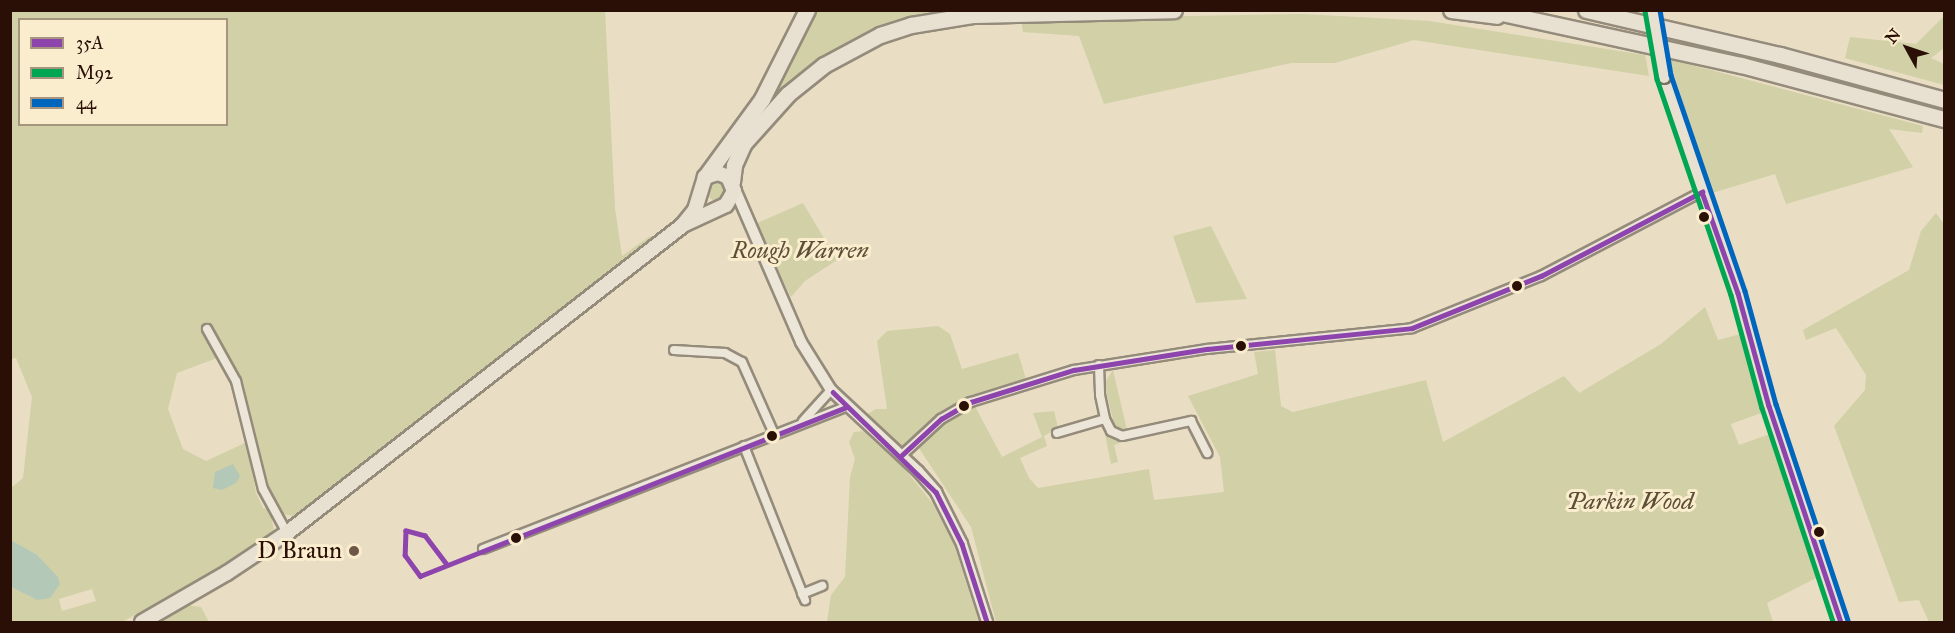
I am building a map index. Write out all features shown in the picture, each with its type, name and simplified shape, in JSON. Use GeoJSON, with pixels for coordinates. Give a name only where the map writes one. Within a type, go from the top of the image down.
{"type":"FeatureCollection","features":[{"type":"Feature","properties":{"kind":"highway"},"geometry":{"type":"LineString","coordinates":[[683,225],[700,194],[705,177],[762,99],[807,10]]}},
{"type":"Feature","properties":{"kind":"highway"},"geometry":{"type":"LineString","coordinates":[[142,622],[227,573],[286,533],[683,225],[730,201],[734,165],[744,143],[788,94],[824,65],[880,35],[911,25],[972,15],[1174,10]]}},
{"type":"Feature","properties":{"kind":"highway"},"geometry":{"type":"LineString","coordinates":[[1451,10],[1554,24]]}},
{"type":"Feature","properties":{"kind":"highway"},"geometry":{"type":"LineString","coordinates":[[1488,10],[1741,65],[1944,119]]}},
{"type":"Feature","properties":{"kind":"highway"},"geometry":{"type":"LineString","coordinates":[[1586,10],[1780,55],[1944,100]]}},
{"type":"Feature","properties":{"kind":"highway"},"geometry":{"type":"LineString","coordinates":[[705,177],[718,173],[733,184]]}},
{"type":"Feature","properties":{"kind":"highway"},"geometry":{"type":"LineString","coordinates":[[700,194],[707,204],[719,207]]}},
{"type":"Feature","properties":{"kind":"main road"},"geometry":{"type":"LineString","coordinates":[[1652,10],[1664,77],[1738,293],[1769,406],[1841,622]]}},
{"type":"Feature","properties":{"kind":"street"},"geometry":{"type":"LineString","coordinates":[[733,184],[801,342],[831,390],[846,407],[902,455],[936,492],[952,520],[987,622]]}},
{"type":"Feature","properties":{"kind":"street"},"geometry":{"type":"LineString","coordinates":[[902,455],[941,418],[972,402],[1082,369],[1207,349],[1412,328],[1541,276],[1702,192]]}},
{"type":"Feature","properties":{"kind":"street"},"geometry":{"type":"LineString","coordinates":[[719,207],[747,221]]}},
{"type":"Feature","properties":{"kind":"street"},"geometry":{"type":"LineString","coordinates":[[207,329],[236,381],[263,489],[286,533]]}},
{"type":"Feature","properties":{"kind":"street"},"geometry":{"type":"LineString","coordinates":[[674,350],[725,354],[742,362],[774,434]]}},
{"type":"Feature","properties":{"kind":"street"},"geometry":{"type":"LineString","coordinates":[[1099,365],[1104,419],[1112,431],[1122,436],[1191,421],[1207,453]]}},
{"type":"Feature","properties":{"kind":"street"},"geometry":{"type":"LineString","coordinates":[[798,425],[831,390]]}},
{"type":"Feature","properties":{"kind":"street"},"geometry":{"type":"LineString","coordinates":[[483,549],[846,407]]}},
{"type":"Feature","properties":{"kind":"street"},"geometry":{"type":"LineString","coordinates":[[1057,433],[1104,419]]}},
{"type":"Feature","properties":{"kind":"street"},"geometry":{"type":"LineString","coordinates":[[744,446],[804,597],[822,586]]}},
{"type":"Feature","properties":{"kind":"green space"},"geometry":{"type":"Polygon","coordinates":[[[10,11],[605,11],[615,208],[622,256],[650,236],[654,240],[294,516],[283,514],[272,496],[258,463],[241,382],[225,355],[177,373],[168,409],[183,449],[206,461],[247,442],[256,493],[263,508],[270,510],[274,531],[199,580],[122,622],[11,622],[11,587],[37,600],[36,554],[11,540],[11,488],[23,478],[32,397],[16,358],[11,359],[10,11]],[[92,589],[59,599],[62,611],[96,601],[92,589]]]}},
{"type":"Feature","properties":{"kind":"green space"},"geometry":{"type":"Polygon","coordinates":[[[817,11],[964,11],[828,57],[728,170],[719,168],[789,69],[817,11]]]}},
{"type":"Feature","properties":{"kind":"green space"},"geometry":{"type":"Polygon","coordinates":[[[1304,14],[1429,21],[1645,55],[1649,76],[1414,40],[1335,63],[1291,63],[1104,104],[1079,36],[1023,32],[1021,19],[1304,14]]]}},
{"type":"Feature","properties":{"kind":"green space"},"geometry":{"type":"Polygon","coordinates":[[[1944,16],[1944,48],[1931,58],[1944,64],[1944,85],[1845,58],[1850,37],[1916,44],[1944,16]]]}},
{"type":"Feature","properties":{"kind":"green space"},"geometry":{"type":"Polygon","coordinates":[[[1669,59],[1923,126],[1922,133],[1889,129],[1913,167],[1786,204],[1775,174],[1712,193],[1669,59]]]}},
{"type":"Feature","properties":{"kind":"green space"},"geometry":{"type":"Polygon","coordinates":[[[717,181],[724,184],[727,191],[724,198],[717,201],[710,198],[707,191],[710,184],[717,181]]]}},
{"type":"Feature","properties":{"kind":"green space","name":"Rough Warren"},"geometry":{"type":"Polygon","coordinates":[[[803,203],[837,260],[805,281],[791,297],[755,224],[803,203]]]}},
{"type":"Feature","properties":{"kind":"green space"},"geometry":{"type":"Polygon","coordinates":[[[1936,213],[1944,224],[1944,622],[1929,622],[1919,600],[1899,602],[1834,426],[1865,390],[1866,375],[1836,328],[1806,340],[1803,330],[1909,270],[1921,231],[1936,213]]]}},
{"type":"Feature","properties":{"kind":"green space"},"geometry":{"type":"Polygon","coordinates":[[[1211,226],[1247,299],[1196,303],[1173,236],[1211,226]]]}},
{"type":"Feature","properties":{"kind":"green space","name":"Parkin Wood"},"geometry":{"type":"Polygon","coordinates":[[[1705,307],[1718,340],[1741,334],[1764,412],[1731,424],[1739,445],[1770,434],[1816,578],[1767,603],[1773,622],[996,622],[971,527],[915,442],[907,450],[866,415],[876,409],[887,409],[877,341],[887,331],[938,326],[950,334],[962,369],[1018,353],[1026,379],[970,397],[1002,457],[1042,437],[1033,413],[1054,411],[1058,428],[1044,436],[1047,446],[1020,458],[1029,478],[1038,488],[1149,469],[1154,500],[1224,492],[1220,457],[1188,396],[1258,374],[1254,352],[1275,350],[1281,406],[1293,412],[1426,380],[1443,442],[1564,376],[1579,393],[1661,344],[1705,307]]]}},
{"type":"Feature","properties":{"kind":"green space"},"geometry":{"type":"Polygon","coordinates":[[[1113,370],[1127,430],[1123,442],[1114,445],[1118,462],[1111,464],[1104,429],[1114,423],[1104,384],[1113,370]]]}},
{"type":"Feature","properties":{"kind":"green space"},"geometry":{"type":"Polygon","coordinates":[[[863,431],[903,467],[933,504],[954,544],[979,622],[827,622],[831,595],[845,577],[850,477],[855,459],[849,442],[854,432],[863,431]]]}},
{"type":"Feature","properties":{"kind":"green space"},"geometry":{"type":"Polygon","coordinates":[[[187,605],[201,607],[209,622],[154,622],[187,605]]]}},
{"type":"Feature","properties":{"kind":"shaded area"},"geometry":{"type":"Polygon","coordinates":[[[233,464],[240,476],[236,483],[222,490],[213,488],[215,472],[233,464]]]}},
{"type":"Feature","properties":{"kind":"shaded area"},"geometry":{"type":"Polygon","coordinates":[[[11,540],[36,554],[58,577],[60,584],[50,598],[37,600],[11,587],[11,540]]]}},
{"type":"Feature","properties":{"kind":"transit line","name":"44"},"geometry":{"type":"LineString","coordinates":[[1660,10],[1671,75],[1745,291],[1776,404],[1848,620]]}},
{"type":"Feature","properties":{"kind":"transit line","name":"M92"},"geometry":{"type":"LineString","coordinates":[[1645,11],[1657,79],[1731,295],[1762,408],[1833,622]]}},
{"type":"Feature","properties":{"kind":"transit line","name":"35A"},"geometry":{"type":"LineString","coordinates":[[902,455],[941,419],[971,402],[1074,370],[1207,349],[1412,328],[1541,276],[1702,192],[1738,293],[1769,406],[1841,622]]}},
{"type":"Feature","properties":{"kind":"transit line","name":"35A"},"geometry":{"type":"LineString","coordinates":[[833,392],[936,492],[962,544],[987,622]]}},
{"type":"Feature","properties":{"kind":"transit line","name":"35A"},"geometry":{"type":"LineString","coordinates":[[446,564],[425,536],[406,531],[405,555],[420,576],[846,407]]}},
{"type":"Feature","properties":{"kind":"place","name":"D Braun"},"geometry":{"type":"Point","coordinates":[354,551]}}]}
